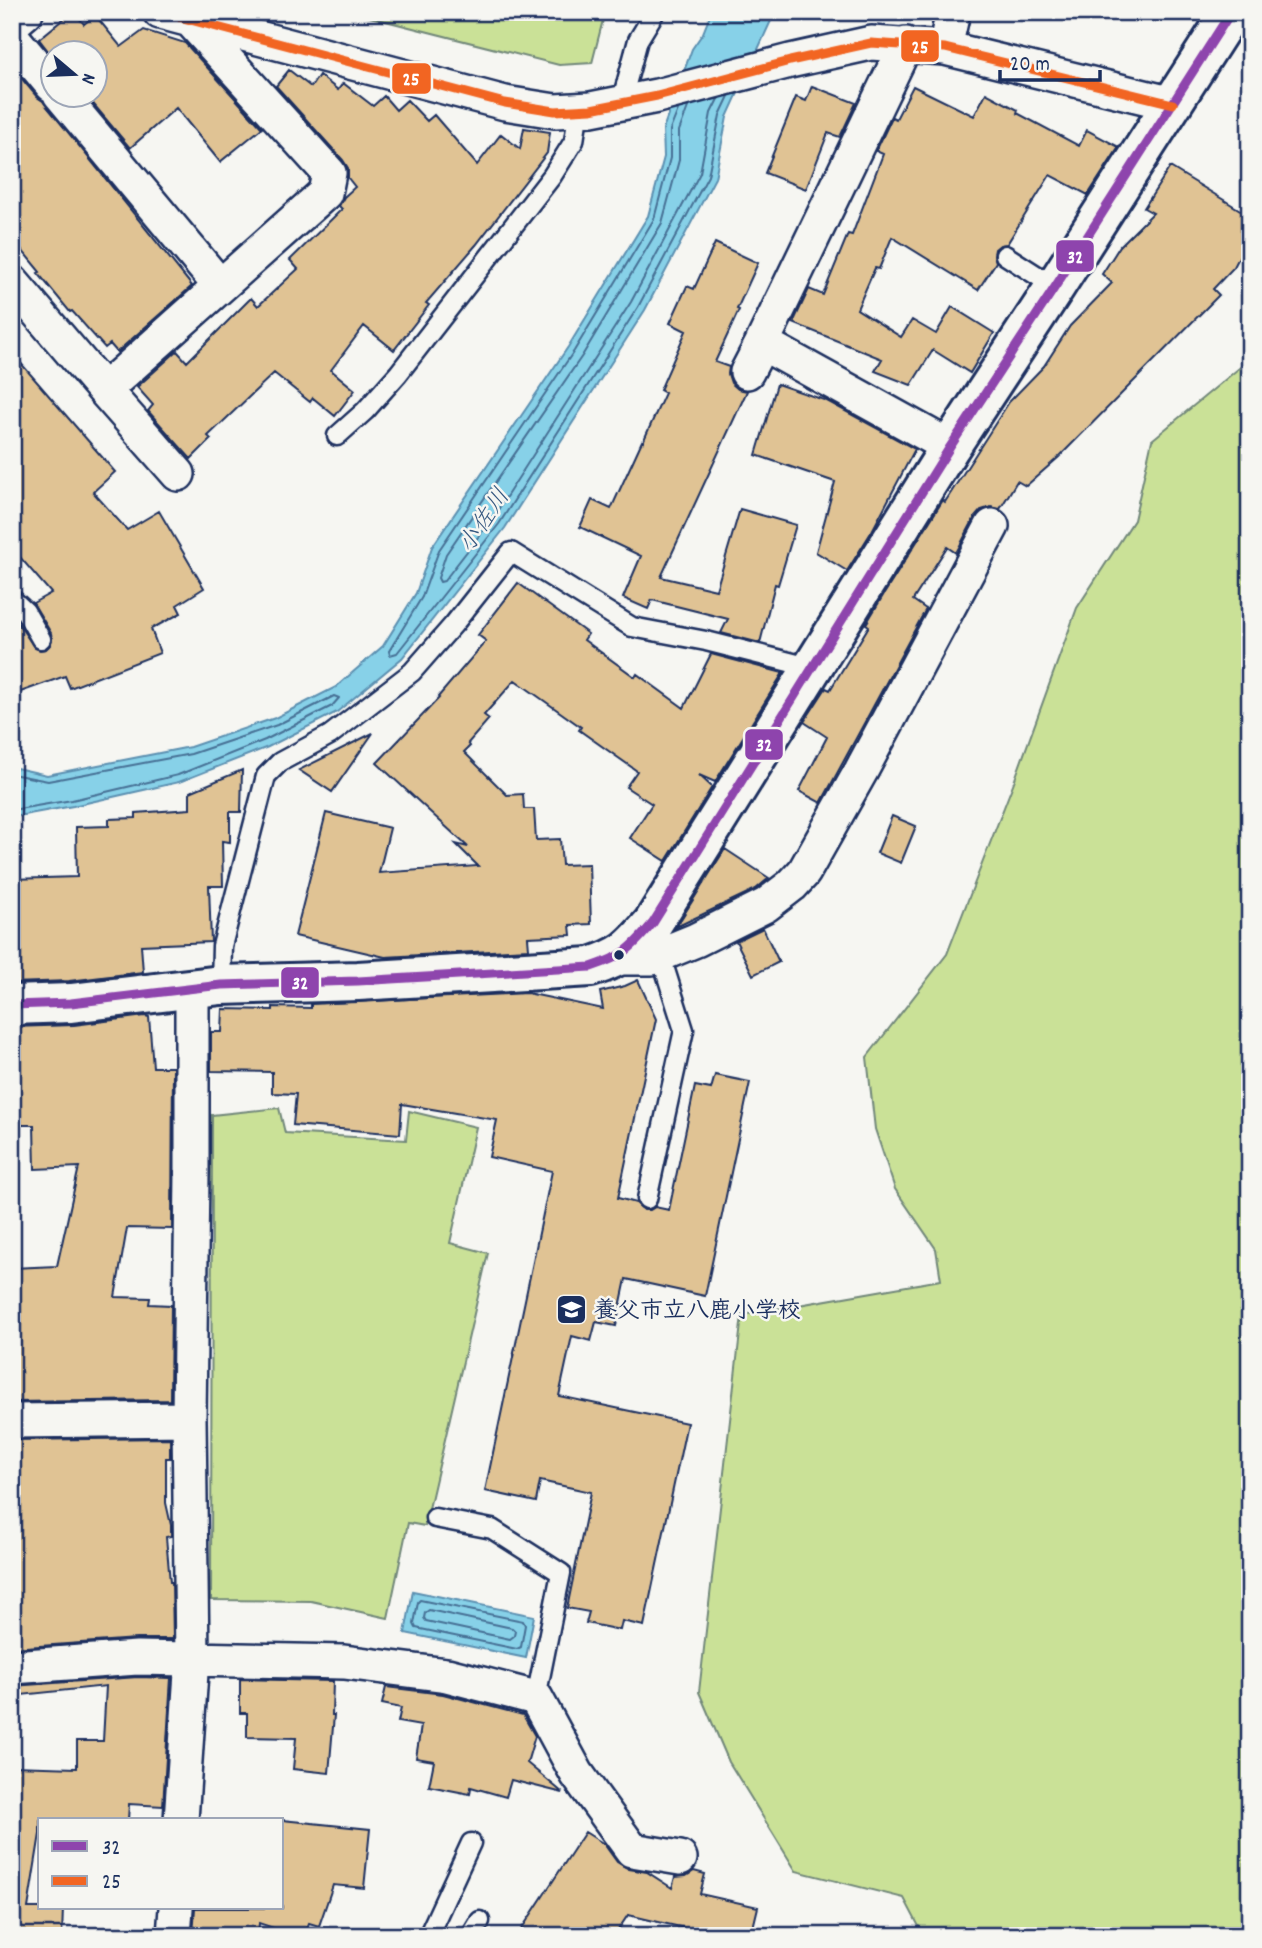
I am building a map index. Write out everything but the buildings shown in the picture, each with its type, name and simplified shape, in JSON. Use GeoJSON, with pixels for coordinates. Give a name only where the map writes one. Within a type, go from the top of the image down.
{"type":"FeatureCollection","features":[{"type":"Feature","properties":{"kind":"main road"},"geometry":{"type":"LineString","coordinates":[[12,1005],[71,1003],[207,987],[591,967],[617,958],[636,943],[653,923],[950,447],[1231,12]]}},
{"type":"Feature","properties":{"kind":"street"},"geometry":{"type":"LineString","coordinates":[[12,24],[26,12]]}},
{"type":"Feature","properties":{"kind":"street"},"geometry":{"type":"LineString","coordinates":[[160,12],[505,103],[555,111],[579,110],[657,96],[871,43],[945,48],[1173,104]]}},
{"type":"Feature","properties":{"kind":"street"},"geometry":{"type":"LineString","coordinates":[[945,48],[953,12]]}},
{"type":"Feature","properties":{"kind":"street"},"geometry":{"type":"LineString","coordinates":[[103,390],[325,193],[328,173],[192,22]]}},
{"type":"Feature","properties":{"kind":"street"},"geometry":{"type":"LineString","coordinates":[[12,37],[38,68]]}},
{"type":"Feature","properties":{"kind":"street"},"geometry":{"type":"LineString","coordinates":[[747,372],[906,44]]}},
{"type":"Feature","properties":{"kind":"street"},"geometry":{"type":"LineString","coordinates":[[72,108],[220,286]]}},
{"type":"Feature","properties":{"kind":"street"},"geometry":{"type":"LineString","coordinates":[[12,282],[178,474]]}},
{"type":"Feature","properties":{"kind":"street"},"geometry":{"type":"LineString","coordinates":[[762,343],[950,447]]}},
{"type":"Feature","properties":{"kind":"street"},"geometry":{"type":"LineString","coordinates":[[617,958],[652,958],[696,940],[766,905],[804,872],[992,526]]}},
{"type":"Feature","properties":{"kind":"street"},"geometry":{"type":"LineString","coordinates":[[181,1818],[192,1658],[189,1419],[207,987]]}},
{"type":"Feature","properties":{"kind":"street"},"geometry":{"type":"LineString","coordinates":[[12,1421],[189,1419]]}},
{"type":"Feature","properties":{"kind":"street"},"geometry":{"type":"LineString","coordinates":[[12,1667],[137,1658],[344,1662],[447,1675],[536,1698],[577,1774],[632,1850],[680,1858]]}},
{"type":"Feature","properties":{"kind":"street"},"geometry":{"type":"LineString","coordinates":[[174,1936],[176,1910]]}},
{"type":"Feature","properties":{"kind":"lane"},"geometry":{"type":"LineString","coordinates":[[621,103],[638,40],[656,12]]}},
{"type":"Feature","properties":{"kind":"lane"},"geometry":{"type":"LineString","coordinates":[[337,436],[365,411],[398,373],[552,176],[574,141],[579,110]]}},
{"type":"Feature","properties":{"kind":"lane"},"geometry":{"type":"LineString","coordinates":[[1005,255],[1055,287]]}},
{"type":"Feature","properties":{"kind":"lane"},"geometry":{"type":"LineString","coordinates":[[207,987],[222,946],[266,776],[280,762],[330,735],[412,672],[511,552],[632,627],[706,641],[813,668]]}},
{"type":"Feature","properties":{"kind":"lane"},"geometry":{"type":"LineString","coordinates":[[12,599],[25,611],[41,639]]}},
{"type":"Feature","properties":{"kind":"lane"},"geometry":{"type":"LineString","coordinates":[[647,1199],[684,1030],[660,954]]}},
{"type":"Feature","properties":{"kind":"lane"},"geometry":{"type":"LineString","coordinates":[[435,1518],[492,1529],[561,1573],[536,1698]]}},
{"type":"Feature","properties":{"kind":"lane"},"geometry":{"type":"LineString","coordinates":[[428,1936],[471,1843]]}},
{"type":"Feature","properties":{"kind":"green space"},"geometry":{"type":"Polygon","coordinates":[[[350,12],[605,12],[592,63],[559,65],[350,12]]]}},
{"type":"Feature","properties":{"kind":"green space"},"geometry":{"type":"Polygon","coordinates":[[[1250,359],[1250,1936],[924,1936],[904,1898],[796,1871],[729,1762],[699,1692],[742,1315],[941,1280],[936,1249],[895,1189],[875,1129],[867,1057],[947,954],[1015,779],[1077,608],[1134,520],[1152,440],[1250,359]]]}},
{"type":"Feature","properties":{"kind":"green space"},"geometry":{"type":"Polygon","coordinates":[[[279,1108],[285,1133],[406,1140],[409,1111],[476,1127],[450,1243],[488,1253],[425,1526],[408,1523],[388,1618],[311,1601],[211,1600],[212,1115],[279,1108]]]}},
{"type":"Feature","properties":{"kind":"water","name":"小佐川"},"geometry":{"type":"Polygon","coordinates":[[[708,12],[775,12],[727,117],[715,178],[645,310],[505,528],[402,658],[337,712],[268,747],[179,782],[12,817],[12,767],[47,775],[190,747],[275,718],[336,687],[383,646],[416,593],[432,547],[568,347],[648,216],[664,157],[663,129],[692,49],[709,18],[708,12]]]}},
{"type":"Feature","properties":{"kind":"water"},"geometry":{"type":"Polygon","coordinates":[[[413,1591],[534,1616],[526,1658],[405,1633],[413,1591]]]}},
{"type":"Feature","properties":{"kind":"transit line","name":"25"},"geometry":{"type":"LineString","coordinates":[[160,12],[505,103],[555,111],[591,109],[657,96],[871,43],[945,48],[1173,104]]}},
{"type":"Feature","properties":{"kind":"transit line","name":"32"},"geometry":{"type":"LineString","coordinates":[[12,1005],[71,1003],[221,985],[358,981],[591,967],[626,951],[653,923],[950,447],[1231,12]]}},
{"type":"Feature","properties":{"kind":"place","name":"養父市立八鹿小学校"},"geometry":{"type":"Point","coordinates":[571,1309]}}]}
